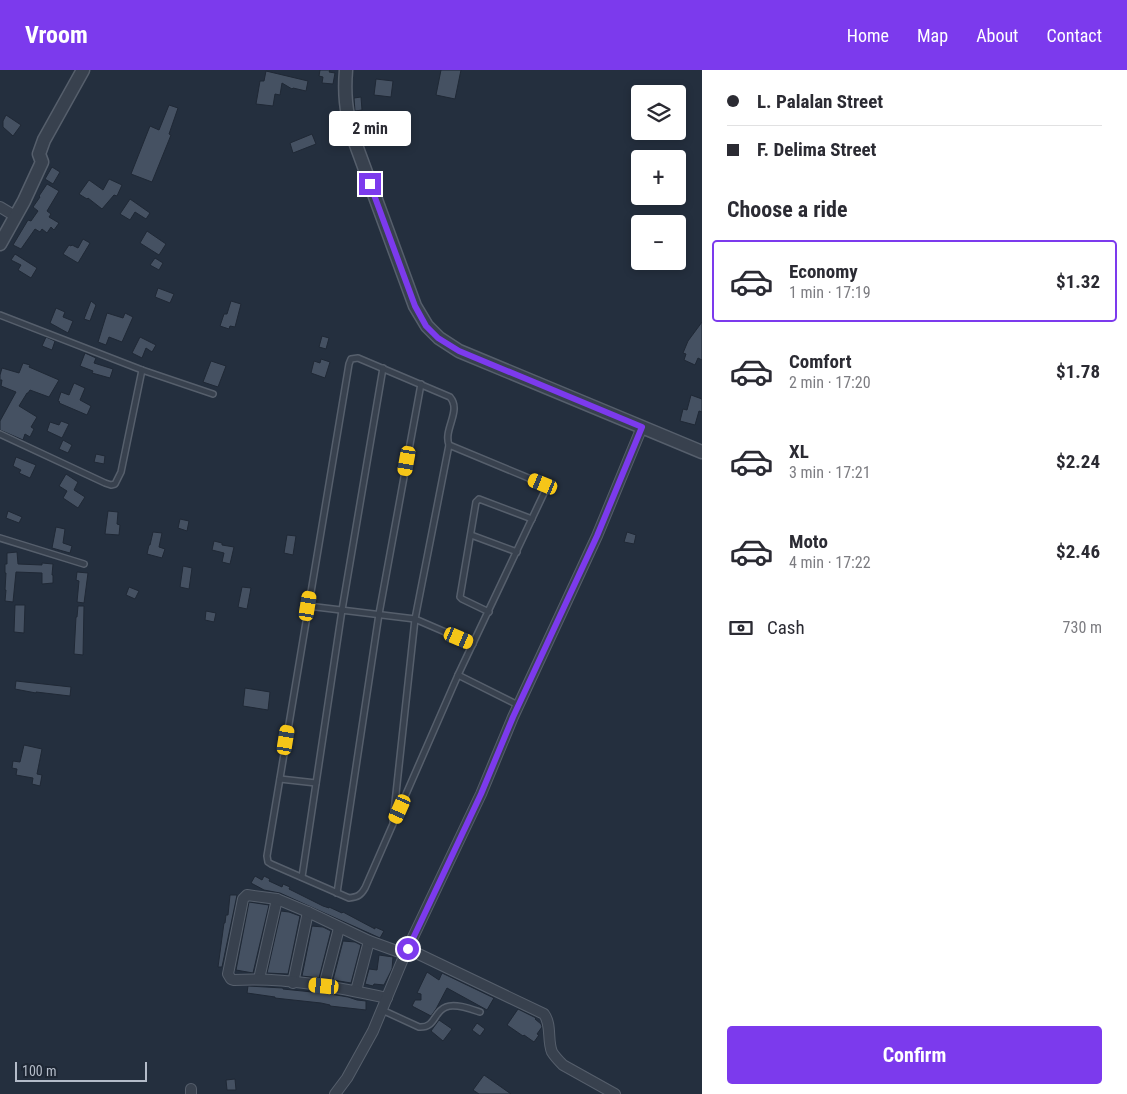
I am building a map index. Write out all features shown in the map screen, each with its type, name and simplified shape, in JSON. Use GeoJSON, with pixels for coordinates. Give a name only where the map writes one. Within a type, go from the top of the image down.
{"type":"FeatureCollection","features":[{"type":"Feature","properties":{"kind":"street"},"geometry":{"type":"LineString","coordinates":[[0,244],[24,201],[42,162],[39,154],[44,140],[83,70]]}},
{"type":"Feature","properties":{"kind":"street"},"geometry":{"type":"LineString","coordinates":[[346,70],[344,89],[352,134],[415,306],[426,326],[438,338],[459,351],[702,452]]}},
{"type":"Feature","properties":{"kind":"street"},"geometry":{"type":"LineString","coordinates":[[0,207],[14,216]]}},
{"type":"Feature","properties":{"kind":"street"},"geometry":{"type":"LineString","coordinates":[[335,1094],[347,1078],[373,1031],[406,951],[481,794],[519,705],[597,536],[642,427]]}},
{"type":"Feature","properties":{"kind":"street"},"geometry":{"type":"LineString","coordinates":[[387,998],[324,986],[259,979],[234,980],[229,978],[228,974],[243,899],[247,895],[277,899],[369,941],[406,951],[544,1014],[548,1023],[552,1051],[557,1059],[563,1065],[615,1094]]}},
{"type":"Feature","properties":{"kind":"street"},"geometry":{"type":"LineString","coordinates":[[259,979],[277,899]]}},
{"type":"Feature","properties":{"kind":"street"},"geometry":{"type":"LineString","coordinates":[[293,983],[308,912]]}},
{"type":"Feature","properties":{"kind":"street"},"geometry":{"type":"LineString","coordinates":[[324,986],[339,928]]}},
{"type":"Feature","properties":{"kind":"street"},"geometry":{"type":"LineString","coordinates":[[356,991],[369,941]]}},
{"type":"Feature","properties":{"kind":"lane"},"geometry":{"type":"LineString","coordinates":[[0,314],[142,370],[213,394]]}},
{"type":"Feature","properties":{"kind":"lane"},"geometry":{"type":"LineString","coordinates":[[392,826],[416,619],[449,445],[448,438],[454,402],[450,396],[358,358],[351,359],[348,364],[267,856],[268,862],[271,864],[349,898],[357,897],[365,888],[458,675],[545,491],[543,484],[449,445]]}},
{"type":"Feature","properties":{"kind":"lane"},"geometry":{"type":"LineString","coordinates":[[302,878],[342,610],[382,368]]}},
{"type":"Feature","properties":{"kind":"lane"},"geometry":{"type":"LineString","coordinates":[[0,434],[105,484],[115,484],[121,472],[142,370]]}},
{"type":"Feature","properties":{"kind":"lane"},"geometry":{"type":"LineString","coordinates":[[337,893],[379,614],[421,384]]}},
{"type":"Feature","properties":{"kind":"lane"},"geometry":{"type":"LineString","coordinates":[[488,612],[460,597],[471,535],[474,505],[479,498],[532,519]]}},
{"type":"Feature","properties":{"kind":"lane"},"geometry":{"type":"LineString","coordinates":[[471,535],[517,552]]}},
{"type":"Feature","properties":{"kind":"lane"},"geometry":{"type":"LineString","coordinates":[[0,538],[84,564]]}},
{"type":"Feature","properties":{"kind":"lane"},"geometry":{"type":"LineString","coordinates":[[308,606],[416,619],[473,644]]}},
{"type":"Feature","properties":{"kind":"lane"},"geometry":{"type":"LineString","coordinates":[[458,675],[519,705]]}},
{"type":"Feature","properties":{"kind":"lane"},"geometry":{"type":"LineString","coordinates":[[280,779],[316,783]]}},
{"type":"Feature","properties":{"kind":"lane"},"geometry":{"type":"LineString","coordinates":[[382,1010],[419,1027],[429,1026],[440,1011],[447,1006],[466,1007],[480,1012]]}},
{"type":"Feature","properties":{"kind":"building"},"geometry":{"type":"Polygon","coordinates":[[[320,70],[330,70],[329,72],[335,73],[333,84],[322,83],[323,77],[319,76],[320,70]]]}},
{"type":"Feature","properties":{"kind":"building"},"geometry":{"type":"Polygon","coordinates":[[[441,70],[461,70],[455,99],[436,95],[441,70]]]}},
{"type":"Feature","properties":{"kind":"building"},"geometry":{"type":"Polygon","coordinates":[[[266,71],[308,81],[306,91],[292,89],[282,83],[280,95],[275,94],[273,106],[256,104],[260,81],[264,81],[266,71]]]}},
{"type":"Feature","properties":{"kind":"building"},"geometry":{"type":"Polygon","coordinates":[[[376,79],[393,81],[391,97],[374,95],[376,79]]]}},
{"type":"Feature","properties":{"kind":"building"},"geometry":{"type":"Polygon","coordinates":[[[361,97],[362,110],[355,111],[354,98],[361,97]]]}},
{"type":"Feature","properties":{"kind":"building"},"geometry":{"type":"Polygon","coordinates":[[[169,105],[178,108],[169,134],[171,135],[152,182],[131,174],[150,126],[159,130],[169,105]]]}},
{"type":"Feature","properties":{"kind":"building"},"geometry":{"type":"Polygon","coordinates":[[[6,115],[21,125],[13,136],[3,127],[6,115]]]}},
{"type":"Feature","properties":{"kind":"building"},"geometry":{"type":"Polygon","coordinates":[[[312,134],[316,144],[293,153],[290,143],[312,134]]]}},
{"type":"Feature","properties":{"kind":"building"},"geometry":{"type":"Polygon","coordinates":[[[52,167],[60,172],[53,184],[45,179],[52,167]]]}},
{"type":"Feature","properties":{"kind":"building"},"geometry":{"type":"Polygon","coordinates":[[[109,179],[122,185],[117,196],[114,195],[102,209],[88,198],[79,194],[89,180],[103,190],[109,179]]]}},
{"type":"Feature","properties":{"kind":"building"},"geometry":{"type":"Polygon","coordinates":[[[47,184],[59,191],[47,211],[51,214],[49,217],[59,223],[54,230],[51,227],[47,233],[42,229],[40,232],[35,229],[21,249],[13,245],[28,220],[31,221],[38,211],[33,207],[47,184]]]}},
{"type":"Feature","properties":{"kind":"building"},"geometry":{"type":"Polygon","coordinates":[[[130,199],[150,213],[146,219],[135,212],[130,220],[120,214],[130,199]]]}},
{"type":"Feature","properties":{"kind":"building"},"geometry":{"type":"Polygon","coordinates":[[[147,231],[166,244],[159,255],[140,243],[147,231]]]}},
{"type":"Feature","properties":{"kind":"building"},"geometry":{"type":"Polygon","coordinates":[[[83,239],[90,243],[78,263],[63,254],[69,245],[78,248],[83,239]]]}},
{"type":"Feature","properties":{"kind":"building"},"geometry":{"type":"Polygon","coordinates":[[[15,254],[37,268],[31,278],[18,270],[21,265],[11,260],[15,254]]]}},
{"type":"Feature","properties":{"kind":"building"},"geometry":{"type":"Polygon","coordinates":[[[155,258],[163,263],[159,270],[150,265],[155,258]]]}},
{"type":"Feature","properties":{"kind":"building"},"geometry":{"type":"Polygon","coordinates":[[[158,288],[174,294],[170,303],[155,297],[158,288]]]}},
{"type":"Feature","properties":{"kind":"building"},"geometry":{"type":"Polygon","coordinates":[[[91,301],[96,305],[90,321],[84,319],[91,301]]]}},
{"type":"Feature","properties":{"kind":"building"},"geometry":{"type":"Polygon","coordinates":[[[231,301],[241,304],[235,327],[230,326],[229,329],[220,326],[224,314],[227,314],[231,301]]]}},
{"type":"Feature","properties":{"kind":"building"},"geometry":{"type":"Polygon","coordinates":[[[56,308],[65,312],[63,317],[73,321],[68,333],[50,323],[56,308]]]}},
{"type":"Feature","properties":{"kind":"building"},"geometry":{"type":"Polygon","coordinates":[[[107,313],[123,318],[125,313],[133,317],[122,342],[109,337],[106,345],[98,342],[107,313]]]}},
{"type":"Feature","properties":{"kind":"building"},"geometry":{"type":"Polygon","coordinates":[[[702,322],[702,360],[698,358],[695,365],[684,360],[686,354],[683,353],[688,341],[702,322]]]}},
{"type":"Feature","properties":{"kind":"building"},"geometry":{"type":"Polygon","coordinates":[[[322,336],[329,338],[326,349],[319,347],[322,336]]]}},
{"type":"Feature","properties":{"kind":"building"},"geometry":{"type":"Polygon","coordinates":[[[46,337],[55,341],[52,350],[42,346],[46,337]]]}},
{"type":"Feature","properties":{"kind":"building"},"geometry":{"type":"Polygon","coordinates":[[[140,337],[156,345],[152,352],[146,348],[142,358],[132,353],[140,337]]]}},
{"type":"Feature","properties":{"kind":"building"},"geometry":{"type":"Polygon","coordinates":[[[85,353],[96,358],[94,363],[113,369],[110,378],[92,373],[93,371],[80,366],[85,353]]]}},
{"type":"Feature","properties":{"kind":"building"},"geometry":{"type":"Polygon","coordinates":[[[321,359],[330,362],[325,378],[311,373],[314,361],[320,363],[321,359]]]}},
{"type":"Feature","properties":{"kind":"building"},"geometry":{"type":"Polygon","coordinates":[[[211,361],[226,366],[218,387],[203,382],[211,361]]]}},
{"type":"Feature","properties":{"kind":"building"},"geometry":{"type":"Polygon","coordinates":[[[23,363],[59,380],[49,397],[30,390],[19,406],[37,417],[31,427],[34,429],[30,437],[25,434],[23,440],[0,430],[0,421],[16,392],[1,386],[2,380],[0,380],[0,375],[2,368],[19,373],[23,363]]]}},
{"type":"Feature","properties":{"kind":"building"},"geometry":{"type":"Polygon","coordinates":[[[74,383],[85,388],[80,400],[91,406],[87,415],[58,401],[61,392],[69,395],[74,383]]]}},
{"type":"Feature","properties":{"kind":"building"},"geometry":{"type":"Polygon","coordinates":[[[691,395],[702,399],[702,412],[699,411],[695,425],[680,421],[683,409],[687,410],[691,395]]]}},
{"type":"Feature","properties":{"kind":"building"},"geometry":{"type":"Polygon","coordinates":[[[61,421],[69,424],[62,438],[47,431],[50,422],[59,425],[61,421]]]}},
{"type":"Feature","properties":{"kind":"building"},"geometry":{"type":"Polygon","coordinates":[[[63,440],[72,445],[68,453],[59,449],[63,440]]]}},
{"type":"Feature","properties":{"kind":"building"},"geometry":{"type":"Polygon","coordinates":[[[96,454],[105,456],[104,464],[94,462],[96,454]]]}},
{"type":"Feature","properties":{"kind":"building"},"geometry":{"type":"Polygon","coordinates":[[[16,457],[36,465],[30,478],[19,473],[21,470],[13,466],[16,457]]]}},
{"type":"Feature","properties":{"kind":"building"},"geometry":{"type":"Polygon","coordinates":[[[66,474],[78,482],[74,490],[85,497],[78,508],[63,498],[67,491],[59,486],[66,474]]]}},
{"type":"Feature","properties":{"kind":"building"},"geometry":{"type":"Polygon","coordinates":[[[8,511],[22,517],[19,523],[6,518],[8,511]]]}},
{"type":"Feature","properties":{"kind":"building"},"geometry":{"type":"Polygon","coordinates":[[[108,511],[118,512],[117,524],[120,525],[119,535],[105,534],[108,511]]]}},
{"type":"Feature","properties":{"kind":"building"},"geometry":{"type":"Polygon","coordinates":[[[180,519],[189,521],[187,531],[178,528],[180,519]]]}},
{"type":"Feature","properties":{"kind":"building"},"geometry":{"type":"Polygon","coordinates":[[[56,527],[65,529],[63,543],[72,546],[70,553],[52,548],[56,527]]]}},
{"type":"Feature","properties":{"kind":"building"},"geometry":{"type":"Polygon","coordinates":[[[153,532],[162,533],[159,547],[165,549],[162,558],[147,554],[153,532]]]}},
{"type":"Feature","properties":{"kind":"building"},"geometry":{"type":"Polygon","coordinates":[[[627,532],[636,535],[634,544],[624,542],[627,532]]]}},
{"type":"Feature","properties":{"kind":"building"},"geometry":{"type":"Polygon","coordinates":[[[287,535],[296,536],[293,555],[284,553],[287,535]]]}},
{"type":"Feature","properties":{"kind":"building"},"geometry":{"type":"Polygon","coordinates":[[[214,541],[222,543],[222,545],[234,547],[230,564],[222,562],[224,553],[212,550],[214,541]]]}},
{"type":"Feature","properties":{"kind":"building"},"geometry":{"type":"Polygon","coordinates":[[[17,552],[18,564],[53,564],[53,583],[42,584],[42,573],[16,572],[13,602],[5,601],[5,564],[7,564],[7,553],[17,552]]]}},
{"type":"Feature","properties":{"kind":"building"},"geometry":{"type":"Polygon","coordinates":[[[183,566],[192,568],[189,589],[180,587],[183,566]]]}},
{"type":"Feature","properties":{"kind":"building"},"geometry":{"type":"Polygon","coordinates":[[[77,572],[88,573],[84,603],[77,602],[79,581],[76,580],[77,572]]]}},
{"type":"Feature","properties":{"kind":"building"},"geometry":{"type":"Polygon","coordinates":[[[129,587],[139,591],[135,599],[126,595],[129,587]]]}},
{"type":"Feature","properties":{"kind":"building"},"geometry":{"type":"Polygon","coordinates":[[[242,587],[251,588],[247,609],[238,607],[242,587]]]}},
{"type":"Feature","properties":{"kind":"building"},"geometry":{"type":"Polygon","coordinates":[[[15,605],[25,605],[24,633],[14,632],[15,605]]]}},
{"type":"Feature","properties":{"kind":"building"},"geometry":{"type":"Polygon","coordinates":[[[78,606],[84,606],[83,655],[74,654],[78,606]]]}},
{"type":"Feature","properties":{"kind":"building"},"geometry":{"type":"Polygon","coordinates":[[[206,611],[216,613],[214,622],[205,620],[206,611]]]}},
{"type":"Feature","properties":{"kind":"building"},"geometry":{"type":"Polygon","coordinates":[[[16,681],[71,687],[70,696],[15,689],[16,681]]]}},
{"type":"Feature","properties":{"kind":"building"},"geometry":{"type":"Polygon","coordinates":[[[245,688],[270,692],[268,710],[243,706],[245,688]]]}},
{"type":"Feature","properties":{"kind":"building"},"geometry":{"type":"Polygon","coordinates":[[[24,745],[42,749],[37,774],[42,775],[40,786],[32,784],[33,778],[16,775],[17,769],[12,768],[13,761],[20,762],[24,745]]]}},
{"type":"Feature","properties":{"kind":"building"},"geometry":{"type":"Polygon","coordinates":[[[255,876],[262,880],[264,876],[270,879],[269,881],[282,887],[283,884],[323,906],[343,912],[375,929],[375,927],[384,931],[380,938],[280,893],[264,890],[251,883],[255,876]]]}},
{"type":"Feature","properties":{"kind":"building"},"geometry":{"type":"Polygon","coordinates":[[[230,895],[237,895],[222,967],[218,967],[224,923],[226,915],[228,915],[230,895]]]}},
{"type":"Feature","properties":{"kind":"building"},"geometry":{"type":"Polygon","coordinates":[[[249,902],[269,905],[253,973],[236,970],[249,902]]]}},
{"type":"Feature","properties":{"kind":"building"},"geometry":{"type":"Polygon","coordinates":[[[281,911],[300,916],[288,974],[267,973],[281,911]]]}},
{"type":"Feature","properties":{"kind":"building"},"geometry":{"type":"Polygon","coordinates":[[[312,926],[323,927],[331,931],[319,978],[302,976],[312,926]]]}},
{"type":"Feature","properties":{"kind":"building"},"geometry":{"type":"Polygon","coordinates":[[[343,941],[355,942],[361,945],[351,983],[333,980],[343,941]]]}},
{"type":"Feature","properties":{"kind":"building"},"geometry":{"type":"Polygon","coordinates":[[[379,955],[393,957],[392,969],[384,985],[374,984],[373,986],[365,984],[369,969],[377,970],[379,955]]]}},
{"type":"Feature","properties":{"kind":"building"},"geometry":{"type":"Polygon","coordinates":[[[427,972],[439,980],[442,973],[494,998],[487,1010],[447,988],[431,1016],[412,1006],[415,1000],[421,1000],[421,994],[417,993],[427,972]]]}},
{"type":"Feature","properties":{"kind":"building"},"geometry":{"type":"Polygon","coordinates":[[[248,986],[312,991],[348,997],[366,1001],[366,1010],[247,993],[248,986]]]}},
{"type":"Feature","properties":{"kind":"building"},"geometry":{"type":"Polygon","coordinates":[[[518,1009],[536,1018],[541,1024],[542,1027],[537,1034],[539,1035],[534,1042],[507,1025],[518,1009]]]}},
{"type":"Feature","properties":{"kind":"building"},"geometry":{"type":"Polygon","coordinates":[[[439,1020],[452,1029],[443,1041],[431,1031],[439,1020]]]}},
{"type":"Feature","properties":{"kind":"building"},"geometry":{"type":"Polygon","coordinates":[[[477,1023],[485,1029],[480,1036],[472,1030],[477,1023]]]}},
{"type":"Feature","properties":{"kind":"building"},"geometry":{"type":"Polygon","coordinates":[[[484,1075],[511,1094],[479,1094],[473,1090],[484,1075]]]}},
{"type":"Feature","properties":{"kind":"building"},"geometry":{"type":"Polygon","coordinates":[[[235,1079],[236,1090],[227,1090],[226,1080],[235,1079]]]}},
{"type":"Feature","properties":{"kind":"route"},"geometry":{"type":"LineString","coordinates":[[370,184],[415,306],[426,326],[438,338],[459,351],[642,427],[597,536],[513,717],[481,794],[408,949]]}}]}
